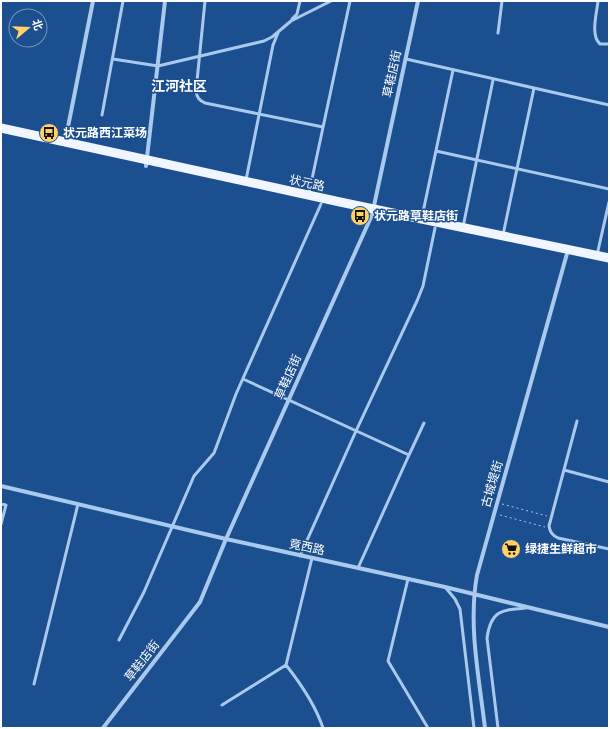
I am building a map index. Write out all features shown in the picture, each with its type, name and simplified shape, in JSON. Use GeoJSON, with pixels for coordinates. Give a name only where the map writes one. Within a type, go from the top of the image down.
{"type":"FeatureCollection","features":[{"type":"Feature","properties":{"kind":"main road","name":"状元路"},"geometry":{"type":"LineString","coordinates":[[1,128],[321,204],[422,219],[503,236],[609,264]]}},
{"type":"Feature","properties":{"kind":"main road","name":"状元路"},"geometry":{"type":"LineString","coordinates":[[1,134],[246,181],[309,195],[435,228],[567,252],[609,258]]}},
{"type":"Feature","properties":{"kind":"street"},"geometry":{"type":"LineString","coordinates":[[65,142],[93,1]]}},
{"type":"Feature","properties":{"kind":"street"},"geometry":{"type":"LineString","coordinates":[[146,163],[165,1]]}},
{"type":"Feature","properties":{"kind":"street","name":"草鞋店街"},"geometry":{"type":"LineString","coordinates":[[102,728],[200,602],[226,539],[373,212],[418,1]]}},
{"type":"Feature","properties":{"kind":"street","name":"古城堤街"},"geometry":{"type":"LineString","coordinates":[[485,728],[474,627],[474,594],[477,574],[567,252]]}},
{"type":"Feature","properties":{"kind":"street","name":"竟西路"},"geometry":{"type":"LineString","coordinates":[[1,486],[300,556],[474,594],[609,627]]}},
{"type":"Feature","properties":{"kind":"lane"},"geometry":{"type":"LineString","coordinates":[[102,116],[123,1]]}},
{"type":"Feature","properties":{"kind":"lane"},"geometry":{"type":"LineString","coordinates":[[205,1],[196,91],[200,100],[205,103],[323,127]]}},
{"type":"Feature","properties":{"kind":"lane"},"geometry":{"type":"LineString","coordinates":[[291,21],[297,14],[300,1]]}},
{"type":"Feature","properties":{"kind":"lane"},"geometry":{"type":"LineString","coordinates":[[113,60],[158,66],[264,41],[272,37],[291,21],[331,1]]}},
{"type":"Feature","properties":{"kind":"lane"},"geometry":{"type":"LineString","coordinates":[[309,195],[350,1]]}},
{"type":"Feature","properties":{"kind":"lane"},"geometry":{"type":"LineString","coordinates":[[498,33],[502,1]]}},
{"type":"Feature","properties":{"kind":"lane"},"geometry":{"type":"LineString","coordinates":[[598,1],[595,28],[596,38],[600,44],[609,44]]}},
{"type":"Feature","properties":{"kind":"lane"},"geometry":{"type":"LineString","coordinates":[[246,181],[274,45],[277,35],[282,28]]}},
{"type":"Feature","properties":{"kind":"lane"},"geometry":{"type":"LineString","coordinates":[[406,59],[493,80],[609,105]]}},
{"type":"Feature","properties":{"kind":"lane"},"geometry":{"type":"LineString","coordinates":[[422,219],[453,70]]}},
{"type":"Feature","properties":{"kind":"lane"},"geometry":{"type":"LineString","coordinates":[[462,228],[493,80]]}},
{"type":"Feature","properties":{"kind":"lane"},"geometry":{"type":"LineString","coordinates":[[503,236],[534,88]]}},
{"type":"Feature","properties":{"kind":"lane"},"geometry":{"type":"LineString","coordinates":[[436,150],[609,189]]}},
{"type":"Feature","properties":{"kind":"lane"},"geometry":{"type":"LineString","coordinates":[[597,256],[609,202]]}},
{"type":"Feature","properties":{"kind":"lane"},"geometry":{"type":"LineString","coordinates":[[119,640],[144,592],[194,476],[214,453],[243,379],[321,204]]}},
{"type":"Feature","properties":{"kind":"lane"},"geometry":{"type":"LineString","coordinates":[[300,556],[356,431],[417,301],[423,286],[435,228]]}},
{"type":"Feature","properties":{"kind":"lane"},"geometry":{"type":"LineString","coordinates":[[243,379],[409,455]]}},
{"type":"Feature","properties":{"kind":"lane"},"geometry":{"type":"LineString","coordinates":[[577,421],[549,528],[554,536],[558,538],[609,549]]}},
{"type":"Feature","properties":{"kind":"lane"},"geometry":{"type":"LineString","coordinates":[[358,568],[424,423]]}},
{"type":"Feature","properties":{"kind":"lane"},"geometry":{"type":"LineString","coordinates":[[564,470],[609,482]]}},
{"type":"Feature","properties":{"kind":"lane"},"geometry":{"type":"LineString","coordinates":[[1,504],[6,505],[1,524]]}},
{"type":"Feature","properties":{"kind":"lane"},"geometry":{"type":"LineString","coordinates":[[34,684],[78,504]]}},
{"type":"Feature","properties":{"kind":"lane"},"geometry":{"type":"LineString","coordinates":[[222,706],[286,664],[312,558]]}},
{"type":"Feature","properties":{"kind":"lane"},"geometry":{"type":"LineString","coordinates":[[408,579],[388,660],[428,728]]}},
{"type":"Feature","properties":{"kind":"lane"},"geometry":{"type":"LineString","coordinates":[[446,588],[456,599],[460,609],[474,728]]}},
{"type":"Feature","properties":{"kind":"lane"},"geometry":{"type":"LineString","coordinates":[[498,728],[487,638],[488,628],[492,620],[499,613],[506,610],[532,608]]}},
{"type":"Feature","properties":{"kind":"lane"},"geometry":{"type":"LineString","coordinates":[[286,664],[299,681],[311,701],[323,728]]}},
{"type":"Feature","properties":{"kind":"path"},"geometry":{"type":"LineString","coordinates":[[497,502],[551,517]]}},
{"type":"Feature","properties":{"kind":"path"},"geometry":{"type":"LineString","coordinates":[[494,513],[549,528]]}},
{"type":"Feature","properties":{"kind":"place","name":"状元路西江菜场"},"geometry":{"type":"Point","coordinates":[49,133]}},
{"type":"Feature","properties":{"kind":"place","name":"状元路草鞋店街"},"geometry":{"type":"Point","coordinates":[360,216]}},
{"type":"Feature","properties":{"kind":"place","name":"绿捷生鲜超市"},"geometry":{"type":"Point","coordinates":[511,549]}},
{"type":"Feature","properties":{"kind":"district","name":"江河社区"},"geometry":{"type":"Point","coordinates":[179,86]}}]}
